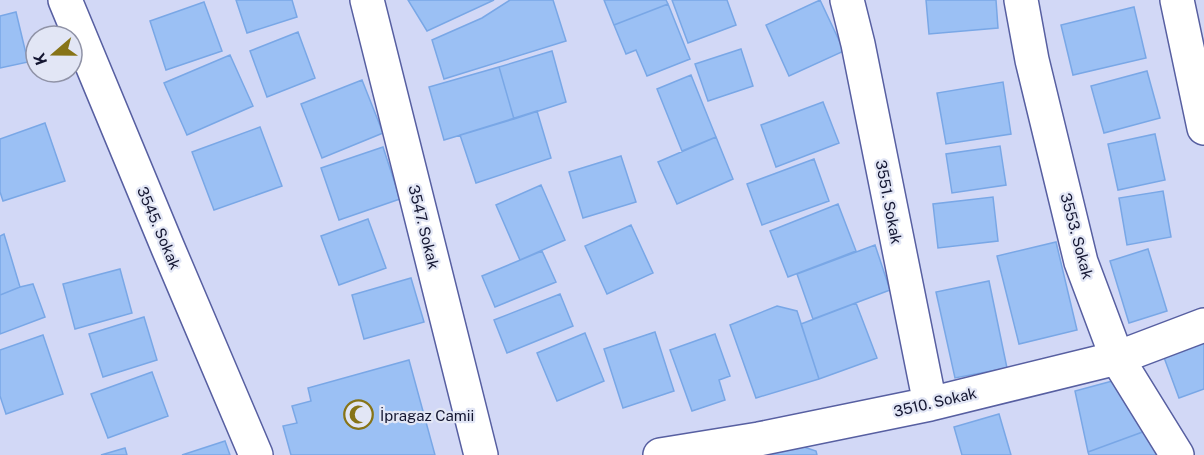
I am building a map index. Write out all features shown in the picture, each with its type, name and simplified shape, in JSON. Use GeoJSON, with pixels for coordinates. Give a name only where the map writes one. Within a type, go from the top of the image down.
{"type":"FeatureCollection","features":[{"type":"Feature","properties":{"kind":"street","name":"3545. Sokak"},"geometry":{"type":"LineString","coordinates":[[65,0],[256,455]]}},
{"type":"Feature","properties":{"kind":"street","name":"3547. Sokak"},"geometry":{"type":"LineString","coordinates":[[367,0],[481,455]]}},
{"type":"Feature","properties":{"kind":"street","name":"3551. Sokak"},"geometry":{"type":"LineString","coordinates":[[847,0],[858,44],[930,404]]}},
{"type":"Feature","properties":{"kind":"street","name":"3553. Sokak"},"geometry":{"type":"LineString","coordinates":[[1021,0],[1032,60],[1081,262],[1117,357],[1177,455]]}},
{"type":"Feature","properties":{"kind":"street"},"geometry":{"type":"LineString","coordinates":[[1177,0],[1204,128]]}},
{"type":"Feature","properties":{"kind":"street","name":"3510. Sokak"},"geometry":{"type":"LineString","coordinates":[[679,453],[759,440],[930,404],[1117,357],[1204,325]]}},
{"type":"Feature","properties":{"kind":"building"},"geometry":{"type":"Polygon","coordinates":[[[236,0],[292,0],[297,17],[247,33],[236,0]]]}},
{"type":"Feature","properties":{"kind":"building"},"geometry":{"type":"Polygon","coordinates":[[[408,0],[494,0],[427,31],[408,0]]]}},
{"type":"Feature","properties":{"kind":"building"},"geometry":{"type":"Polygon","coordinates":[[[510,0],[553,0],[566,41],[444,79],[432,40],[482,18],[510,0]]]}},
{"type":"Feature","properties":{"kind":"building"},"geometry":{"type":"Polygon","coordinates":[[[604,0],[666,0],[668,4],[614,25],[604,0]]]}},
{"type":"Feature","properties":{"kind":"building"},"geometry":{"type":"Polygon","coordinates":[[[672,0],[727,0],[736,25],[688,43],[672,0]]]}},
{"type":"Feature","properties":{"kind":"building"},"geometry":{"type":"Polygon","coordinates":[[[820,0],[844,51],[789,76],[766,25],[820,0]]]}},
{"type":"Feature","properties":{"kind":"building"},"geometry":{"type":"Polygon","coordinates":[[[926,0],[996,0],[998,28],[929,34],[926,0]]]}},
{"type":"Feature","properties":{"kind":"building"},"geometry":{"type":"Polygon","coordinates":[[[204,2],[222,51],[166,70],[150,21],[204,2]]]}},
{"type":"Feature","properties":{"kind":"building"},"geometry":{"type":"Polygon","coordinates":[[[668,4],[690,59],[647,76],[636,50],[626,54],[614,25],[668,4]]]}},
{"type":"Feature","properties":{"kind":"building"},"geometry":{"type":"Polygon","coordinates":[[[1134,7],[1146,58],[1073,75],[1061,25],[1134,7]]]}},
{"type":"Feature","properties":{"kind":"building"},"geometry":{"type":"Polygon","coordinates":[[[16,12],[24,45],[24,63],[0,68],[0,16],[16,12]]]}},
{"type":"Feature","properties":{"kind":"building"},"geometry":{"type":"Polygon","coordinates":[[[298,32],[315,78],[267,97],[250,51],[298,32]]]}},
{"type":"Feature","properties":{"kind":"building"},"geometry":{"type":"Polygon","coordinates":[[[741,49],[753,86],[708,101],[695,64],[741,49]]]}},
{"type":"Feature","properties":{"kind":"building"},"geometry":{"type":"Polygon","coordinates":[[[552,51],[566,102],[514,119],[499,67],[552,51]]]}},
{"type":"Feature","properties":{"kind":"building"},"geometry":{"type":"Polygon","coordinates":[[[230,55],[253,106],[187,135],[164,83],[230,55]]]}},
{"type":"Feature","properties":{"kind":"building"},"geometry":{"type":"Polygon","coordinates":[[[499,67],[514,119],[444,140],[429,87],[499,67]]]}},
{"type":"Feature","properties":{"kind":"building"},"geometry":{"type":"Polygon","coordinates":[[[1147,71],[1160,118],[1104,133],[1091,86],[1147,71]]]}},
{"type":"Feature","properties":{"kind":"building"},"geometry":{"type":"Polygon","coordinates":[[[691,75],[716,137],[682,151],[657,89],[691,75]]]}},
{"type":"Feature","properties":{"kind":"building"},"geometry":{"type":"Polygon","coordinates":[[[362,80],[383,133],[322,158],[301,104],[362,80]]]}},
{"type":"Feature","properties":{"kind":"building"},"geometry":{"type":"Polygon","coordinates":[[[1003,82],[1011,134],[946,144],[937,93],[1003,82]]]}},
{"type":"Feature","properties":{"kind":"building"},"geometry":{"type":"Polygon","coordinates":[[[823,102],[839,143],[776,167],[761,125],[823,102]]]}},
{"type":"Feature","properties":{"kind":"building"},"geometry":{"type":"Polygon","coordinates":[[[537,111],[551,158],[476,183],[460,135],[537,111]]]}},
{"type":"Feature","properties":{"kind":"building"},"geometry":{"type":"Polygon","coordinates":[[[45,123],[65,181],[3,201],[0,192],[0,139],[45,123]]]}},
{"type":"Feature","properties":{"kind":"building"},"geometry":{"type":"Polygon","coordinates":[[[260,127],[282,186],[214,210],[192,152],[260,127]]]}},
{"type":"Feature","properties":{"kind":"building"},"geometry":{"type":"Polygon","coordinates":[[[1155,134],[1165,180],[1118,190],[1108,144],[1155,134]]]}},
{"type":"Feature","properties":{"kind":"building"},"geometry":{"type":"Polygon","coordinates":[[[716,137],[733,179],[677,204],[658,162],[716,137]]]}},
{"type":"Feature","properties":{"kind":"building"},"geometry":{"type":"Polygon","coordinates":[[[1000,146],[1006,185],[952,193],[946,154],[1000,146]]]}},
{"type":"Feature","properties":{"kind":"building"},"geometry":{"type":"Polygon","coordinates":[[[383,147],[400,199],[339,220],[321,168],[383,147]]]}},
{"type":"Feature","properties":{"kind":"building"},"geometry":{"type":"Polygon","coordinates":[[[621,156],[636,202],[583,218],[569,172],[621,156]]]}},
{"type":"Feature","properties":{"kind":"building"},"geometry":{"type":"Polygon","coordinates":[[[814,159],[829,201],[762,225],[747,184],[814,159]]]}},
{"type":"Feature","properties":{"kind":"building"},"geometry":{"type":"Polygon","coordinates":[[[541,185],[565,240],[520,260],[496,205],[541,185]]]}},
{"type":"Feature","properties":{"kind":"building"},"geometry":{"type":"Polygon","coordinates":[[[1163,191],[1171,237],[1127,245],[1119,198],[1163,191]]]}},
{"type":"Feature","properties":{"kind":"building"},"geometry":{"type":"Polygon","coordinates":[[[993,197],[998,241],[938,248],[933,204],[993,197]]]}},
{"type":"Feature","properties":{"kind":"building"},"geometry":{"type":"Polygon","coordinates":[[[838,204],[856,251],[788,277],[770,231],[838,204]]]}},
{"type":"Feature","properties":{"kind":"building"},"geometry":{"type":"Polygon","coordinates":[[[368,219],[386,268],[339,285],[321,236],[368,219]]]}},
{"type":"Feature","properties":{"kind":"building"},"geometry":{"type":"Polygon","coordinates":[[[631,225],[653,273],[607,294],[585,246],[631,225]]]}},
{"type":"Feature","properties":{"kind":"building"},"geometry":{"type":"Polygon","coordinates":[[[4,234],[20,287],[0,295],[0,236],[4,234]]]}},
{"type":"Feature","properties":{"kind":"building"},"geometry":{"type":"Polygon","coordinates":[[[1056,242],[1077,330],[1019,344],[997,256],[1056,242]]]}},
{"type":"Feature","properties":{"kind":"building"},"geometry":{"type":"Polygon","coordinates":[[[875,245],[890,290],[813,319],[797,274],[875,245]]]}},
{"type":"Feature","properties":{"kind":"building"},"geometry":{"type":"Polygon","coordinates":[[[1148,249],[1167,311],[1129,323],[1110,261],[1148,249]]]}},
{"type":"Feature","properties":{"kind":"building"},"geometry":{"type":"Polygon","coordinates":[[[542,251],[556,282],[495,307],[482,276],[542,251]]]}},
{"type":"Feature","properties":{"kind":"building"},"geometry":{"type":"Polygon","coordinates":[[[120,269],[132,313],[75,329],[63,284],[120,269]]]}},
{"type":"Feature","properties":{"kind":"building"},"geometry":{"type":"Polygon","coordinates":[[[411,278],[424,322],[364,339],[352,295],[411,278]]]}},
{"type":"Feature","properties":{"kind":"building"},"geometry":{"type":"Polygon","coordinates":[[[989,281],[1007,368],[955,378],[936,292],[989,281]]]}},
{"type":"Feature","properties":{"kind":"building"},"geometry":{"type":"Polygon","coordinates":[[[33,284],[45,317],[0,334],[0,295],[33,284]]]}},
{"type":"Feature","properties":{"kind":"building"},"geometry":{"type":"Polygon","coordinates":[[[560,294],[573,326],[507,353],[494,320],[560,294]]]}},
{"type":"Feature","properties":{"kind":"building"},"geometry":{"type":"Polygon","coordinates":[[[856,303],[877,358],[819,379],[801,324],[856,303]]]}},
{"type":"Feature","properties":{"kind":"building"},"geometry":{"type":"Polygon","coordinates":[[[777,306],[797,311],[819,379],[756,398],[730,325],[777,306]]]}},
{"type":"Feature","properties":{"kind":"building"},"geometry":{"type":"Polygon","coordinates":[[[144,317],[157,360],[103,377],[89,334],[144,317]]]}},
{"type":"Feature","properties":{"kind":"building"},"geometry":{"type":"Polygon","coordinates":[[[655,332],[674,391],[623,408],[604,349],[655,332]]]}},
{"type":"Feature","properties":{"kind":"building"},"geometry":{"type":"Polygon","coordinates":[[[585,333],[604,381],[557,401],[537,353],[585,333]]]}},
{"type":"Feature","properties":{"kind":"building"},"geometry":{"type":"Polygon","coordinates":[[[715,334],[730,376],[719,380],[725,400],[692,411],[670,350],[715,334]]]}},
{"type":"Feature","properties":{"kind":"building"},"geometry":{"type":"Polygon","coordinates":[[[43,335],[63,394],[6,414],[0,396],[0,350],[43,335]]]}},
{"type":"Feature","properties":{"kind":"building"},"geometry":{"type":"Polygon","coordinates":[[[1204,338],[1204,389],[1179,398],[1162,352],[1204,338]]]}},
{"type":"Feature","properties":{"kind":"building","name":"İpragaz Camii"},"geometry":{"type":"Polygon","coordinates":[[[409,360],[435,455],[291,455],[283,426],[297,423],[292,406],[311,401],[308,388],[409,360]]]}},
{"type":"Feature","properties":{"kind":"building"},"geometry":{"type":"Polygon","coordinates":[[[152,372],[168,416],[108,438],[91,394],[152,372]]]}},
{"type":"Feature","properties":{"kind":"building"},"geometry":{"type":"Polygon","coordinates":[[[1120,379],[1148,430],[1088,452],[1075,391],[1120,379]]]}},
{"type":"Feature","properties":{"kind":"building"},"geometry":{"type":"Polygon","coordinates":[[[999,414],[1011,455],[962,455],[954,427],[999,414]]]}},
{"type":"Feature","properties":{"kind":"building"},"geometry":{"type":"Polygon","coordinates":[[[1148,430],[1161,455],[1089,455],[1088,452],[1148,430]]]}},
{"type":"Feature","properties":{"kind":"building"},"geometry":{"type":"Polygon","coordinates":[[[225,441],[230,455],[182,455],[225,441]]]}},
{"type":"Feature","properties":{"kind":"building"},"geometry":{"type":"Polygon","coordinates":[[[798,445],[816,451],[817,455],[741,455],[798,445]]]}},
{"type":"Feature","properties":{"kind":"building"},"geometry":{"type":"Polygon","coordinates":[[[125,448],[127,455],[101,455],[125,448]]]}},
{"type":"Feature","properties":{"kind":"place","name":"İpragaz Camii"},"geometry":{"type":"Point","coordinates":[359,415]}}]}
